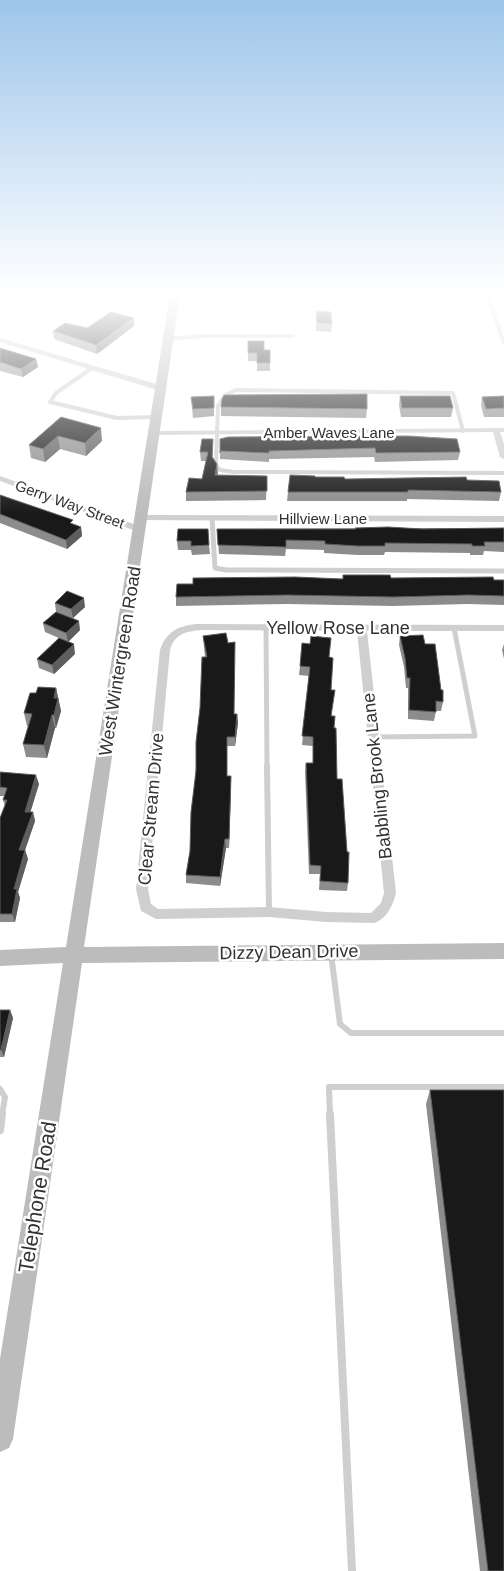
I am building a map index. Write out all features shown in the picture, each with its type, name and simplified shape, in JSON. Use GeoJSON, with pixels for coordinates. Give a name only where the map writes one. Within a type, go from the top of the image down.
{"type":"FeatureCollection","features":[{"type":"Feature","properties":{"kind":"main road","name":"West Wintergreen Road"},"geometry":{"type":"LineString","coordinates":[[74,955],[163,367]]}},
{"type":"Feature","properties":{"kind":"street"},"geometry":{"type":"LineString","coordinates":[[92,368],[160,388]]}},
{"type":"Feature","properties":{"kind":"street"},"geometry":{"type":"LineString","coordinates":[[500,431],[504,457]]}},
{"type":"Feature","properties":{"kind":"street","name":"Amber Waves Lane"},"geometry":{"type":"LineString","coordinates":[[154,433],[500,431]]}},
{"type":"Feature","properties":{"kind":"street","name":"Gerry Way Street"},"geometry":{"type":"LineString","coordinates":[[0,478],[140,524]]}},
{"type":"Feature","properties":{"kind":"street","name":"Hillview Lane"},"geometry":{"type":"LineString","coordinates":[[140,524],[212,518],[504,519]]}},
{"type":"Feature","properties":{"kind":"street","name":"Yellow Rose Lane"},"geometry":{"type":"LineString","coordinates":[[174,634],[187,628],[504,628]]}},
{"type":"Feature","properties":{"kind":"street","name":"Babbling Brook Lane"},"geometry":{"type":"LineString","coordinates":[[362,628],[390,893],[387,905],[374,918]]}},
{"type":"Feature","properties":{"kind":"street","name":"Clear Stream Drive"},"geometry":{"type":"LineString","coordinates":[[174,634],[166,642],[165,650],[142,889],[145,906],[156,914],[270,912],[374,918]]}},
{"type":"Feature","properties":{"kind":"street","name":"Dizzy Dean Drive"},"geometry":{"type":"LineString","coordinates":[[74,955],[504,951]]}},
{"type":"Feature","properties":{"kind":"street"},"geometry":{"type":"LineString","coordinates":[[0,958],[74,955]]}},
{"type":"Feature","properties":{"kind":"street","name":"Telephone Road"},"geometry":{"type":"LineString","coordinates":[[0,1438],[74,955]]}},
{"type":"Feature","properties":{"kind":"lane"},"geometry":{"type":"LineString","coordinates":[[92,368],[56,393],[50,402],[117,418],[156,417]]}},
{"type":"Feature","properties":{"kind":"lane"},"geometry":{"type":"LineString","coordinates":[[463,431],[453,393],[259,390],[228,392],[222,397],[218,406],[216,465],[225,472],[504,473]]}},
{"type":"Feature","properties":{"kind":"lane"},"geometry":{"type":"LineString","coordinates":[[212,518],[216,568],[226,570],[504,571]]}},
{"type":"Feature","properties":{"kind":"lane"},"geometry":{"type":"LineString","coordinates":[[266,627],[270,912]]}},
{"type":"Feature","properties":{"kind":"lane"},"geometry":{"type":"LineString","coordinates":[[373,737],[475,736],[454,628]]}},
{"type":"Feature","properties":{"kind":"lane"},"geometry":{"type":"LineString","coordinates":[[330,952],[340,1024],[351,1033],[504,1033]]}},
{"type":"Feature","properties":{"kind":"lane"},"geometry":{"type":"LineString","coordinates":[[352,1571],[329,1087],[504,1087]]}},
{"type":"Feature","properties":{"kind":"lane"},"geometry":{"type":"LineString","coordinates":[[0,1089],[5,1097],[0,1130]]}},
{"type":"Feature","properties":{"kind":"building"},"geometry":{"type":"Polygon","coordinates":[[[367,394],[367,409],[221,407],[224,395],[367,394]]]}},
{"type":"Feature","properties":{"kind":"building"},"geometry":{"type":"Polygon","coordinates":[[[214,396],[214,408],[193,409],[191,397],[214,396]]]}},
{"type":"Feature","properties":{"kind":"building"},"geometry":{"type":"Polygon","coordinates":[[[400,396],[450,396],[453,408],[402,408],[400,396]]]}},
{"type":"Feature","properties":{"kind":"building"},"geometry":{"type":"Polygon","coordinates":[[[504,396],[504,408],[486,409],[482,397],[504,396]]]}},
{"type":"Feature","properties":{"kind":"building"},"geometry":{"type":"Polygon","coordinates":[[[61,417],[101,428],[85,443],[58,436],[43,449],[29,445],[61,417]]]}},
{"type":"Feature","properties":{"kind":"building"},"geometry":{"type":"Polygon","coordinates":[[[408,436],[457,439],[460,452],[376,453],[375,448],[269,451],[269,453],[220,451],[220,439],[228,437],[408,436]]]}},
{"type":"Feature","properties":{"kind":"building"},"geometry":{"type":"Polygon","coordinates":[[[202,439],[213,439],[212,457],[217,464],[215,475],[267,476],[267,491],[186,492],[189,478],[202,479],[208,452],[200,452],[202,439]]]}},
{"type":"Feature","properties":{"kind":"building"},"geometry":{"type":"Polygon","coordinates":[[[290,475],[344,477],[345,479],[466,477],[467,480],[499,481],[501,492],[408,490],[408,492],[288,492],[290,475]]]}},
{"type":"Feature","properties":{"kind":"building"},"geometry":{"type":"Polygon","coordinates":[[[0,495],[73,520],[70,523],[81,527],[66,540],[0,514],[0,495]]]}},
{"type":"Feature","properties":{"kind":"building"},"geometry":{"type":"Polygon","coordinates":[[[388,527],[422,529],[504,528],[504,542],[484,542],[485,546],[472,546],[472,544],[385,543],[385,546],[358,546],[325,544],[325,541],[286,540],[286,547],[218,545],[217,529],[356,529],[388,527]]]}},
{"type":"Feature","properties":{"kind":"building"},"geometry":{"type":"Polygon","coordinates":[[[178,529],[208,529],[209,545],[191,546],[191,541],[177,541],[178,529]]]}},
{"type":"Feature","properties":{"kind":"building"},"geometry":{"type":"Polygon","coordinates":[[[343,575],[390,575],[391,578],[493,577],[494,580],[504,580],[504,596],[393,597],[288,595],[176,597],[177,584],[193,584],[193,578],[295,577],[343,579],[343,575]]]}},
{"type":"Feature","properties":{"kind":"building"},"geometry":{"type":"Polygon","coordinates":[[[67,591],[84,598],[71,609],[55,603],[67,591]]]}},
{"type":"Feature","properties":{"kind":"building"},"geometry":{"type":"Polygon","coordinates":[[[56,612],[79,621],[66,633],[43,623],[56,612]]]}},
{"type":"Feature","properties":{"kind":"building"},"geometry":{"type":"Polygon","coordinates":[[[226,633],[228,643],[235,642],[234,714],[237,714],[235,737],[227,737],[227,776],[231,776],[229,839],[225,839],[220,877],[186,875],[190,851],[191,812],[196,771],[196,742],[200,708],[202,657],[207,657],[203,636],[226,633]]]}},
{"type":"Feature","properties":{"kind":"building"},"geometry":{"type":"Polygon","coordinates":[[[423,635],[425,644],[435,644],[441,690],[443,690],[443,702],[436,701],[436,712],[409,710],[410,678],[407,678],[400,636],[423,635]]]}},
{"type":"Feature","properties":{"kind":"building"},"geometry":{"type":"Polygon","coordinates":[[[311,636],[331,638],[329,657],[333,658],[331,690],[335,690],[331,716],[335,716],[337,779],[342,779],[347,852],[349,852],[348,883],[320,881],[321,866],[310,865],[306,763],[313,763],[313,737],[302,736],[310,667],[300,666],[302,643],[310,644],[311,636]]]}},
{"type":"Feature","properties":{"kind":"building"},"geometry":{"type":"Polygon","coordinates":[[[59,638],[74,644],[52,665],[37,659],[59,638]]]}},
{"type":"Feature","properties":{"kind":"building"},"geometry":{"type":"Polygon","coordinates":[[[38,687],[56,688],[54,698],[58,698],[54,715],[52,715],[44,745],[23,744],[32,714],[24,713],[30,693],[36,693],[38,687]]]}},
{"type":"Feature","properties":{"kind":"building"},"geometry":{"type":"Polygon","coordinates":[[[0,772],[36,775],[25,812],[33,812],[19,850],[25,850],[14,889],[17,889],[12,914],[0,914],[0,818],[7,800],[3,800],[7,788],[0,787],[0,772]]]}},
{"type":"Feature","properties":{"kind":"building"},"geometry":{"type":"Polygon","coordinates":[[[0,1010],[10,1010],[1,1050],[0,1050],[0,1010]]]}},
{"type":"Feature","properties":{"kind":"building"},"geometry":{"type":"Polygon","coordinates":[[[430,1090],[504,1090],[504,1571],[488,1571],[430,1090]]]}}]}
